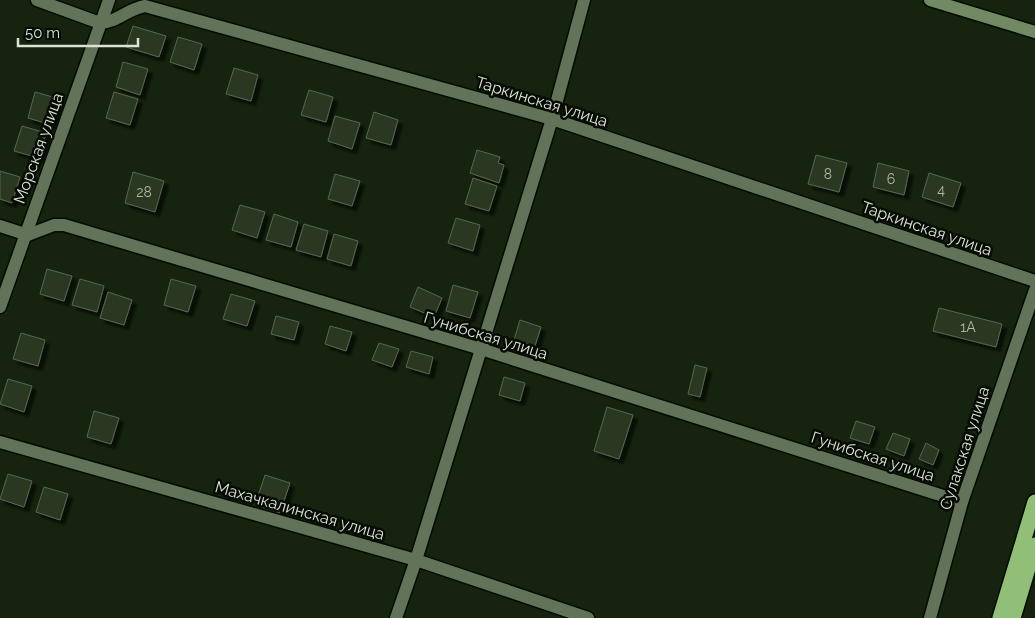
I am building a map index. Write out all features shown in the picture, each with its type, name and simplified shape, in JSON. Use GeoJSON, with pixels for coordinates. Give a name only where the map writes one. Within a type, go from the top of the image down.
{"type":"FeatureCollection","features":[{"type":"Feature","properties":{"kind":"highway"},"geometry":{"type":"LineString","coordinates":[[1000,618],[1035,502]]}},
{"type":"Feature","properties":{"kind":"highway"},"geometry":{"type":"LineString","coordinates":[[1013,618],[1035,545]]}},
{"type":"Feature","properties":{"kind":"street"},"geometry":{"type":"LineString","coordinates":[[36,0],[100,23]]}},
{"type":"Feature","properties":{"kind":"street","name":"Морская улица"},"geometry":{"type":"LineString","coordinates":[[0,307],[109,0]]}},
{"type":"Feature","properties":{"kind":"street"},"geometry":{"type":"LineString","coordinates":[[396,618],[416,560],[552,119],[584,0]]}},
{"type":"Feature","properties":{"kind":"street"},"geometry":{"type":"LineString","coordinates":[[930,0],[1035,32]]}},
{"type":"Feature","properties":{"kind":"street","name":"Таркинская улица"},"geometry":{"type":"LineString","coordinates":[[100,23],[107,23],[128,11],[145,6],[552,119],[1035,281]]}},
{"type":"Feature","properties":{"kind":"street","name":"Гунибская улица"},"geometry":{"type":"LineString","coordinates":[[24,235],[32,234],[54,225],[64,225],[481,350],[962,502]]}},
{"type":"Feature","properties":{"kind":"street"},"geometry":{"type":"LineString","coordinates":[[0,226],[24,235]]}},
{"type":"Feature","properties":{"kind":"street","name":"Сулакская улица"},"geometry":{"type":"LineString","coordinates":[[930,618],[962,502],[1035,290]]}},
{"type":"Feature","properties":{"kind":"street","name":"Махачкалинская улица"},"geometry":{"type":"LineString","coordinates":[[0,442],[416,560],[588,618]]}},
{"type":"Feature","properties":{"kind":"building"},"geometry":{"type":"Polygon","coordinates":[[[133,26],[166,36],[159,57],[126,47],[133,26]]]}},
{"type":"Feature","properties":{"kind":"building"},"geometry":{"type":"Polygon","coordinates":[[[178,37],[202,44],[194,70],[170,62],[178,37]]]}},
{"type":"Feature","properties":{"kind":"building"},"geometry":{"type":"Polygon","coordinates":[[[123,62],[148,69],[140,95],[116,87],[123,62]]]}},
{"type":"Feature","properties":{"kind":"building"},"geometry":{"type":"Polygon","coordinates":[[[234,68],[258,75],[251,101],[226,94],[234,68]]]}},
{"type":"Feature","properties":{"kind":"building"},"geometry":{"type":"Polygon","coordinates":[[[309,90],[333,97],[326,122],[301,115],[309,90]]]}},
{"type":"Feature","properties":{"kind":"building"},"geometry":{"type":"Polygon","coordinates":[[[35,92],[60,99],[52,125],[28,118],[35,92]]]}},
{"type":"Feature","properties":{"kind":"building"},"geometry":{"type":"Polygon","coordinates":[[[114,92],[138,99],[130,125],[106,118],[114,92]]]}},
{"type":"Feature","properties":{"kind":"building"},"geometry":{"type":"Polygon","coordinates":[[[374,112],[398,120],[391,145],[366,138],[374,112]]]}},
{"type":"Feature","properties":{"kind":"building"},"geometry":{"type":"Polygon","coordinates":[[[335,116],[360,123],[352,149],[328,141],[335,116]]]}},
{"type":"Feature","properties":{"kind":"building"},"geometry":{"type":"Polygon","coordinates":[[[22,126],[46,133],[39,158],[14,151],[22,126]]]}},
{"type":"Feature","properties":{"kind":"building"},"geometry":{"type":"Polygon","coordinates":[[[477,150],[500,157],[498,163],[504,165],[499,183],[470,173],[477,150]]]}},
{"type":"Feature","properties":{"kind":"building"},"geometry":{"type":"Polygon","coordinates":[[[816,155],[847,163],[839,192],[808,184],[816,155]]]}},
{"type":"Feature","properties":{"kind":"building"},"geometry":{"type":"Polygon","coordinates":[[[878,163],[909,171],[904,195],[873,187],[878,163]]]}},
{"type":"Feature","properties":{"kind":"building"},"geometry":{"type":"Polygon","coordinates":[[[0,171],[20,177],[12,203],[0,199],[0,171]]]}},
{"type":"Feature","properties":{"kind":"building"},"geometry":{"type":"Polygon","coordinates":[[[133,172],[164,181],[155,212],[125,203],[133,172]]]}},
{"type":"Feature","properties":{"kind":"building"},"geometry":{"type":"Polygon","coordinates":[[[929,173],[961,183],[953,207],[922,197],[929,173]]]}},
{"type":"Feature","properties":{"kind":"building"},"geometry":{"type":"Polygon","coordinates":[[[335,174],[360,181],[352,206],[328,199],[335,174]]]}},
{"type":"Feature","properties":{"kind":"building"},"geometry":{"type":"Polygon","coordinates":[[[473,178],[497,186],[489,211],[465,204],[473,178]]]}},
{"type":"Feature","properties":{"kind":"building"},"geometry":{"type":"Polygon","coordinates":[[[240,205],[265,212],[257,238],[232,230],[240,205]]]}},
{"type":"Feature","properties":{"kind":"building"},"geometry":{"type":"Polygon","coordinates":[[[274,214],[298,222],[291,247],[266,240],[274,214]]]}},
{"type":"Feature","properties":{"kind":"building"},"geometry":{"type":"Polygon","coordinates":[[[456,218],[480,225],[473,251],[448,243],[456,218]]]}},
{"type":"Feature","properties":{"kind":"building"},"geometry":{"type":"Polygon","coordinates":[[[304,224],[328,231],[321,257],[296,250],[304,224]]]}},
{"type":"Feature","properties":{"kind":"building"},"geometry":{"type":"Polygon","coordinates":[[[334,234],[358,241],[351,266],[327,259],[334,234]]]}},
{"type":"Feature","properties":{"kind":"building"},"geometry":{"type":"Polygon","coordinates":[[[47,269],[72,276],[64,301],[40,294],[47,269]]]}},
{"type":"Feature","properties":{"kind":"building"},"geometry":{"type":"Polygon","coordinates":[[[80,279],[104,286],[97,312],[72,305],[80,279]]]}},
{"type":"Feature","properties":{"kind":"building"},"geometry":{"type":"Polygon","coordinates":[[[171,279],[196,286],[188,312],[164,305],[171,279]]]}},
{"type":"Feature","properties":{"kind":"building"},"geometry":{"type":"Polygon","coordinates":[[[453,285],[478,292],[470,318],[446,311],[453,285]]]}},
{"type":"Feature","properties":{"kind":"building"},"geometry":{"type":"Polygon","coordinates":[[[418,287],[442,298],[434,317],[410,307],[418,287]]]}},
{"type":"Feature","properties":{"kind":"building"},"geometry":{"type":"Polygon","coordinates":[[[108,292],[132,300],[124,325],[100,318],[108,292]]]}},
{"type":"Feature","properties":{"kind":"building"},"geometry":{"type":"Polygon","coordinates":[[[231,294],[255,301],[247,326],[223,319],[231,294]]]}},
{"type":"Feature","properties":{"kind":"building"},"geometry":{"type":"Polygon","coordinates":[[[939,308],[1002,324],[996,347],[933,331],[939,308]]]}},
{"type":"Feature","properties":{"kind":"building"},"geometry":{"type":"Polygon","coordinates":[[[276,316],[299,322],[294,340],[271,334],[276,316]]]}},
{"type":"Feature","properties":{"kind":"building"},"geometry":{"type":"Polygon","coordinates":[[[520,320],[541,327],[535,346],[514,340],[520,320]]]}},
{"type":"Feature","properties":{"kind":"building"},"geometry":{"type":"Polygon","coordinates":[[[330,326],[352,332],[346,351],[325,344],[330,326]]]}},
{"type":"Feature","properties":{"kind":"building"},"geometry":{"type":"Polygon","coordinates":[[[21,333],[45,340],[38,366],[13,359],[21,333]]]}},
{"type":"Feature","properties":{"kind":"building"},"geometry":{"type":"Polygon","coordinates":[[[379,343],[399,349],[392,367],[372,360],[379,343]]]}},
{"type":"Feature","properties":{"kind":"building"},"geometry":{"type":"Polygon","coordinates":[[[411,351],[433,357],[429,374],[406,367],[411,351]]]}},
{"type":"Feature","properties":{"kind":"building"},"geometry":{"type":"Polygon","coordinates":[[[695,365],[707,368],[700,397],[688,394],[695,365]]]}},
{"type":"Feature","properties":{"kind":"building"},"geometry":{"type":"Polygon","coordinates":[[[504,377],[525,383],[520,401],[499,395],[504,377]]]}},
{"type":"Feature","properties":{"kind":"building"},"geometry":{"type":"Polygon","coordinates":[[[8,379],[32,386],[24,412],[0,404],[8,379]]]}},
{"type":"Feature","properties":{"kind":"building"},"geometry":{"type":"Polygon","coordinates":[[[607,407],[633,415],[619,459],[594,451],[607,407]]]}},
{"type":"Feature","properties":{"kind":"building"},"geometry":{"type":"Polygon","coordinates":[[[94,411],[119,418],[111,444],[87,437],[94,411]]]}},
{"type":"Feature","properties":{"kind":"building"},"geometry":{"type":"Polygon","coordinates":[[[856,421],[875,427],[869,444],[850,438],[856,421]]]}},
{"type":"Feature","properties":{"kind":"building"},"geometry":{"type":"Polygon","coordinates":[[[893,433],[910,439],[904,456],[886,449],[893,433]]]}},
{"type":"Feature","properties":{"kind":"building"},"geometry":{"type":"Polygon","coordinates":[[[926,443],[939,450],[933,465],[919,459],[926,443]]]}},
{"type":"Feature","properties":{"kind":"building"},"geometry":{"type":"Polygon","coordinates":[[[8,474],[32,481],[24,507],[0,499],[8,474]]]}},
{"type":"Feature","properties":{"kind":"building"},"geometry":{"type":"Polygon","coordinates":[[[265,475],[290,483],[280,513],[255,505],[265,475]]]}},
{"type":"Feature","properties":{"kind":"building"},"geometry":{"type":"Polygon","coordinates":[[[44,487],[68,494],[60,520],[36,512],[44,487]]]}}]}
